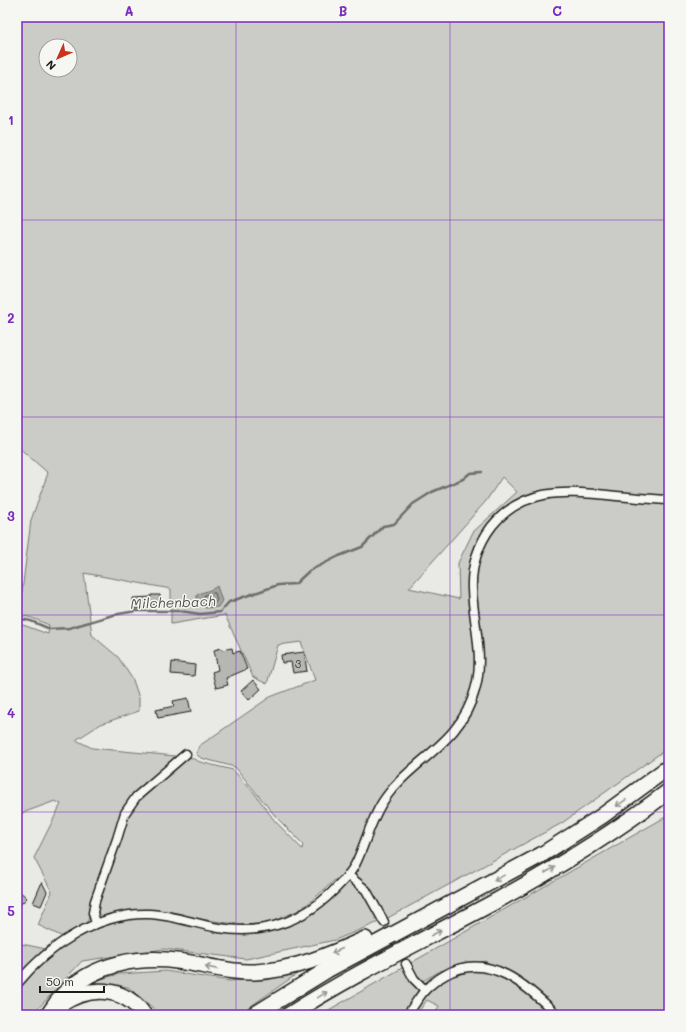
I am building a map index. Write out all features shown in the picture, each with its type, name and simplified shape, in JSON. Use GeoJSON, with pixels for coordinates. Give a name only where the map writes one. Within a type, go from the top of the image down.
{"type":"FeatureCollection","features":[{"type":"Feature","properties":{"kind":"highway"},"geometry":{"type":"LineString","coordinates":[[254,1015],[327,970],[541,855],[607,813],[669,768]]}},
{"type":"Feature","properties":{"kind":"highway"},"geometry":{"type":"LineString","coordinates":[[289,1015],[379,962],[498,900],[550,870],[628,821],[669,791]]}},
{"type":"Feature","properties":{"kind":"highway"},"geometry":{"type":"LineString","coordinates":[[49,1014],[57,1001],[66,991],[79,981],[93,973],[126,962],[140,960],[164,960],[220,969],[253,972],[272,971],[329,955],[394,924],[412,924]]}},
{"type":"Feature","properties":{"kind":"highway"},"geometry":{"type":"LineString","coordinates":[[49,1014],[72,997],[84,992],[95,991],[119,995],[130,1001],[140,1009],[144,1015]]}},
{"type":"Feature","properties":{"kind":"street"},"geometry":{"type":"LineString","coordinates":[[17,984],[32,967],[68,939],[96,923],[121,916],[150,914],[177,918],[218,928],[246,930],[260,929],[287,922],[315,908],[325,900],[356,864],[382,803],[402,780],[454,732],[461,723],[472,700],[478,680],[479,665],[472,590],[473,572],[480,546],[494,523],[519,503],[549,493],[577,492],[669,500]]}},
{"type":"Feature","properties":{"kind":"street"},"geometry":{"type":"LineString","coordinates":[[96,923],[93,913],[95,900],[117,839],[120,823],[125,813],[136,797],[186,754]]}},
{"type":"Feature","properties":{"kind":"street"},"geometry":{"type":"LineString","coordinates":[[348,875],[366,890],[384,922]]}},
{"type":"Feature","properties":{"kind":"street"},"geometry":{"type":"LineString","coordinates":[[406,964],[414,979],[425,990]]}},
{"type":"Feature","properties":{"kind":"street"},"geometry":{"type":"LineString","coordinates":[[408,1015],[425,990],[450,972],[460,968],[484,967],[503,972],[526,988],[557,1015]]}},
{"type":"Feature","properties":{"kind":"shaded area"},"geometry":{"type":"Polygon","coordinates":[[[17,17],[669,17],[669,747],[562,823],[384,920],[335,940],[246,959],[164,949],[82,961],[32,1015],[17,1015],[17,943],[46,949],[49,953],[70,938],[92,926],[114,918],[140,914],[170,916],[218,928],[236,930],[253,930],[270,927],[301,915],[315,906],[341,883],[336,879],[299,910],[262,926],[228,923],[144,911],[112,913],[103,916],[99,914],[96,906],[101,887],[114,855],[123,824],[131,806],[137,798],[169,772],[185,755],[200,762],[233,770],[255,794],[274,820],[302,849],[303,844],[277,818],[235,767],[201,758],[196,754],[199,746],[270,697],[315,680],[301,642],[278,645],[267,684],[253,677],[225,615],[171,624],[171,589],[84,573],[92,635],[118,657],[133,680],[139,698],[139,711],[101,724],[76,740],[92,748],[175,756],[165,768],[127,803],[118,822],[115,838],[93,900],[87,922],[63,937],[38,925],[52,892],[34,858],[61,804],[55,801],[17,815],[17,624],[48,634],[49,625],[32,618],[19,615],[31,520],[48,473],[17,446],[17,17]],[[502,477],[486,501],[409,588],[459,599],[458,563],[473,532],[517,492],[502,477]]]}},
{"type":"Feature","properties":{"kind":"shaded area"},"geometry":{"type":"Polygon","coordinates":[[[669,815],[669,1015],[560,1015],[528,985],[485,961],[440,971],[416,985],[419,991],[402,1015],[320,1015],[669,815]]]}},
{"type":"Feature","properties":{"kind":"shaded area"},"geometry":{"type":"Polygon","coordinates":[[[460,968],[503,973],[557,1015],[434,1015],[439,1006],[427,1000],[416,1015],[407,1015],[425,990],[460,968]]]}},
{"type":"Feature","properties":{"kind":"shaded area"},"geometry":{"type":"Polygon","coordinates":[[[165,971],[230,981],[297,974],[238,1015],[156,1015],[153,1008],[128,987],[90,982],[119,974],[165,971]]]}},
{"type":"Feature","properties":{"kind":"water"},"geometry":{"type":"Polygon","coordinates":[[[217,586],[222,601],[218,607],[205,608],[197,600],[197,595],[217,586]]]}},
{"type":"Feature","properties":{"kind":"building"},"geometry":{"type":"Polygon","coordinates":[[[151,595],[160,595],[161,604],[148,605],[148,608],[134,609],[133,598],[151,597],[151,595]]]}},
{"type":"Feature","properties":{"kind":"building"},"geometry":{"type":"Polygon","coordinates":[[[221,648],[222,650],[232,648],[233,653],[240,651],[247,669],[226,678],[228,685],[216,688],[212,672],[218,670],[214,650],[221,648]]]}},
{"type":"Feature","properties":{"kind":"building"},"geometry":{"type":"Polygon","coordinates":[[[304,652],[307,671],[293,673],[291,662],[282,663],[281,655],[304,652]]]}},
{"type":"Feature","properties":{"kind":"building"},"geometry":{"type":"Polygon","coordinates":[[[172,662],[195,665],[194,676],[171,674],[172,662]]]}},
{"type":"Feature","properties":{"kind":"building"},"geometry":{"type":"Polygon","coordinates":[[[253,680],[261,689],[249,700],[241,691],[253,680]]]}},
{"type":"Feature","properties":{"kind":"building"},"geometry":{"type":"Polygon","coordinates":[[[188,698],[191,712],[158,718],[156,710],[174,706],[173,701],[188,698]]]}},
{"type":"Feature","properties":{"kind":"building"},"geometry":{"type":"Polygon","coordinates":[[[42,882],[47,892],[41,906],[33,903],[42,882]]]}},
{"type":"Feature","properties":{"kind":"building"},"geometry":{"type":"Polygon","coordinates":[[[17,889],[27,898],[17,908],[17,889]]]}},
{"type":"Feature","properties":{"kind":"waterway","name":"Milchenbach"},"geometry":{"type":"LineString","coordinates":[[17,618],[31,621],[50,629],[69,628],[113,615],[136,611],[180,611],[200,614],[220,612],[229,602],[278,585],[295,584],[309,571],[339,556],[362,547],[383,526],[394,524],[413,504],[432,492],[463,479],[470,473],[482,472]]}},
{"type":"Feature","properties":{"kind":"tunnel"},"geometry":{"type":"LineString","coordinates":[[384,922],[406,964]]}}]}
